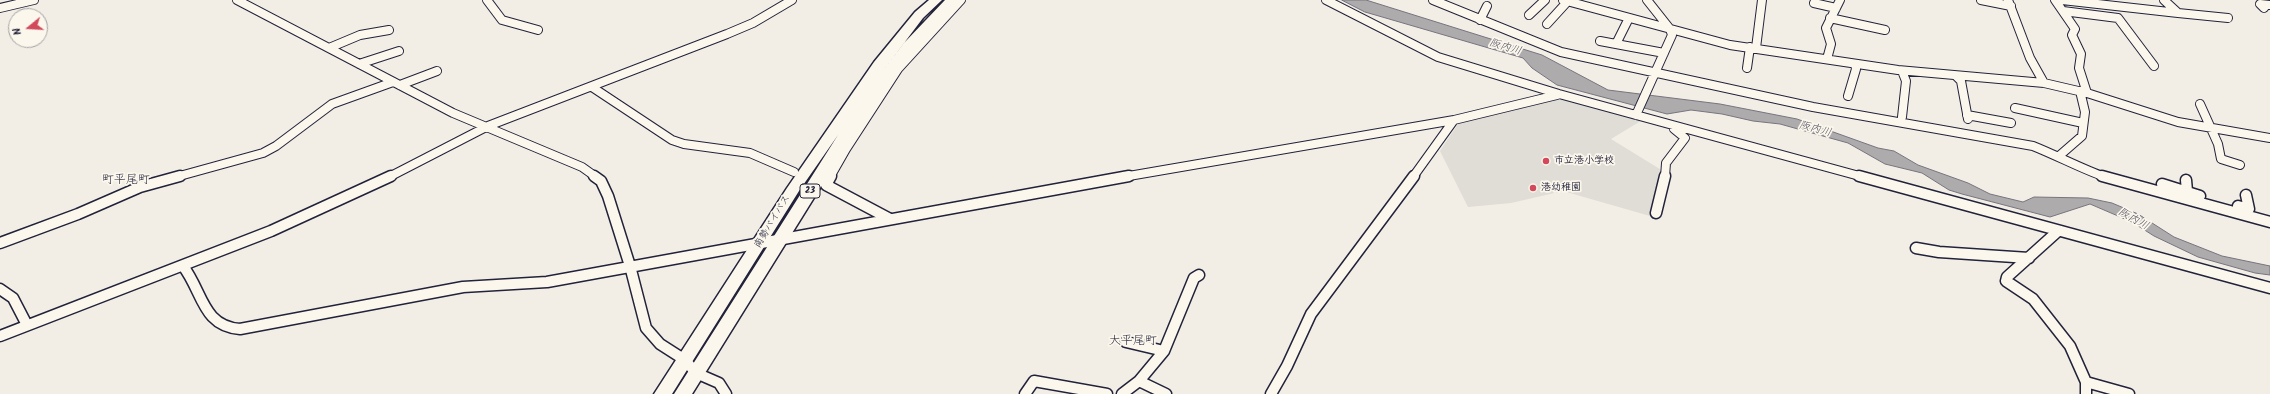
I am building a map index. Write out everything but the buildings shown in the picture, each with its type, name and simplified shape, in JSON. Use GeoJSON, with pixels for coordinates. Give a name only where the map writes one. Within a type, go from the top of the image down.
{"type":"FeatureCollection","features":[{"type":"Feature","properties":{"kind":"highway","name":"南勢バイパス"},"geometry":{"type":"LineString","coordinates":[[683,394],[690,367],[792,191],[879,65],[919,15],[936,0]]}},
{"type":"Feature","properties":{"kind":"highway","name":"南勢バイパス"},"geometry":{"type":"LineString","coordinates":[[663,394],[690,367],[780,240],[888,71],[928,22],[952,0]]}},
{"type":"Feature","properties":{"kind":"street"},"geometry":{"type":"LineString","coordinates":[[0,8],[34,0]]}},
{"type":"Feature","properties":{"kind":"street"},"geometry":{"type":"LineString","coordinates":[[237,0],[453,113],[488,126],[582,167],[600,181],[608,196],[630,266],[646,328],[660,344],[690,367],[719,383],[726,394]]}},
{"type":"Feature","properties":{"kind":"street"},"geometry":{"type":"LineString","coordinates":[[486,0],[502,20],[538,30]]}},
{"type":"Feature","properties":{"kind":"street"},"geometry":{"type":"LineString","coordinates":[[0,336],[271,231],[389,177],[488,126],[592,87],[618,75],[746,26],[792,0]]}},
{"type":"Feature","properties":{"kind":"street"},"geometry":{"type":"LineString","coordinates":[[890,219],[826,185],[846,150],[898,69],[962,0]]}},
{"type":"Feature","properties":{"kind":"street"},"geometry":{"type":"LineString","coordinates":[[1326,0],[1438,57],[1559,94],[1637,114],[1649,119],[2057,232],[2270,288]]}},
{"type":"Feature","properties":{"kind":"street"},"geometry":{"type":"LineString","coordinates":[[1432,0],[1448,3],[1480,20],[1561,52],[1654,75],[1868,118],[2006,140],[2033,146],[2059,156],[2076,167],[2105,177],[2249,209],[2246,195]]}},
{"type":"Feature","properties":{"kind":"street"},"geometry":{"type":"LineString","coordinates":[[1529,14],[1545,0]]}},
{"type":"Feature","properties":{"kind":"street"},"geometry":{"type":"LineString","coordinates":[[1637,114],[1672,35],[1670,29],[1647,0]]}},
{"type":"Feature","properties":{"kind":"street"},"geometry":{"type":"LineString","coordinates":[[1747,68],[1753,48],[1762,0]]}},
{"type":"Feature","properties":{"kind":"street"},"geometry":{"type":"LineString","coordinates":[[1827,60],[1831,44],[1826,28],[1840,0]]}},
{"type":"Feature","properties":{"kind":"street"},"geometry":{"type":"LineString","coordinates":[[1981,0],[2010,3],[2017,17],[2023,42],[2036,73],[2044,83]]}},
{"type":"Feature","properties":{"kind":"street"},"geometry":{"type":"LineString","coordinates":[[2055,0],[2074,29],[2072,35],[2081,54],[2079,68],[2084,92],[2085,112],[2082,136],[2059,156]]}},
{"type":"Feature","properties":{"kind":"street"},"geometry":{"type":"LineString","coordinates":[[2064,0],[2178,14],[2228,18]]}},
{"type":"Feature","properties":{"kind":"street"},"geometry":{"type":"LineString","coordinates":[[2164,0],[2178,14]]}},
{"type":"Feature","properties":{"kind":"street"},"geometry":{"type":"LineString","coordinates":[[1547,24],[1566,1],[1670,29],[1753,48],[1902,71],[2044,83],[2084,92],[2163,118],[2212,129],[2270,138]]}},
{"type":"Feature","properties":{"kind":"street"},"geometry":{"type":"LineString","coordinates":[[1814,3],[1836,8]]}},
{"type":"Feature","properties":{"kind":"street"},"geometry":{"type":"LineString","coordinates":[[1480,20],[1487,6]]}},
{"type":"Feature","properties":{"kind":"street"},"geometry":{"type":"LineString","coordinates":[[2063,11],[2118,18],[2154,66]]}},
{"type":"Feature","properties":{"kind":"street"},"geometry":{"type":"LineString","coordinates":[[1616,44],[1629,18]]}},
{"type":"Feature","properties":{"kind":"street"},"geometry":{"type":"LineString","coordinates":[[1830,18],[1884,30]]}},
{"type":"Feature","properties":{"kind":"street"},"geometry":{"type":"LineString","coordinates":[[329,48],[360,35],[389,30]]}},
{"type":"Feature","properties":{"kind":"street"},"geometry":{"type":"LineString","coordinates":[[1600,41],[1664,53]]}},
{"type":"Feature","properties":{"kind":"street"},"geometry":{"type":"LineString","coordinates":[[359,64],[399,51]]}},
{"type":"Feature","properties":{"kind":"street"},"geometry":{"type":"LineString","coordinates":[[1848,96],[1856,69],[1855,64]]}},
{"type":"Feature","properties":{"kind":"street"},"geometry":{"type":"LineString","coordinates":[[0,243],[78,214],[140,187],[263,153],[276,146],[332,104],[437,71]]}},
{"type":"Feature","properties":{"kind":"street"},"geometry":{"type":"LineString","coordinates":[[1902,71],[1906,81],[1902,117]]}},
{"type":"Feature","properties":{"kind":"street"},"geometry":{"type":"LineString","coordinates":[[1956,76],[1960,81],[1968,117],[2010,123]]}},
{"type":"Feature","properties":{"kind":"street"},"geometry":{"type":"LineString","coordinates":[[592,87],[628,109],[672,140],[684,144],[750,153],[794,172]]}},
{"type":"Feature","properties":{"kind":"street"},"geometry":{"type":"LineString","coordinates":[[183,266],[211,318],[222,328],[230,330],[463,287],[547,282],[1222,159],[1454,120],[1559,94]]}},
{"type":"Feature","properties":{"kind":"street"},"geometry":{"type":"LineString","coordinates":[[2200,104],[2218,144],[2221,159],[2240,165]]}},
{"type":"Feature","properties":{"kind":"street"},"geometry":{"type":"LineString","coordinates":[[2015,108],[2083,123]]}},
{"type":"Feature","properties":{"kind":"street"},"geometry":{"type":"LineString","coordinates":[[1649,119],[1652,123],[1680,131],[1685,136],[1666,163],[1668,170],[1656,213]]}},
{"type":"Feature","properties":{"kind":"street"},"geometry":{"type":"LineString","coordinates":[[1271,394],[1290,360],[1311,314],[1400,198],[1452,125],[1454,120]]}},
{"type":"Feature","properties":{"kind":"street"},"geometry":{"type":"LineString","coordinates":[[2186,180],[2187,191]]}},
{"type":"Feature","properties":{"kind":"street"},"geometry":{"type":"LineString","coordinates":[[2162,184],[2187,191],[2202,199],[2270,222]]}},
{"type":"Feature","properties":{"kind":"street"},"geometry":{"type":"LineString","coordinates":[[2057,232],[2007,277],[2006,281],[2033,299],[2070,346],[2086,382],[2086,394]]}},
{"type":"Feature","properties":{"kind":"street"},"geometry":{"type":"LineString","coordinates":[[1916,248],[1939,252],[2029,258]]}},
{"type":"Feature","properties":{"kind":"street"},"geometry":{"type":"LineString","coordinates":[[1122,394],[1139,381],[1164,351],[1194,278],[1199,274]]}},
{"type":"Feature","properties":{"kind":"street"},"geometry":{"type":"LineString","coordinates":[[0,289],[13,298],[27,325]]}},
{"type":"Feature","properties":{"kind":"street"},"geometry":{"type":"LineString","coordinates":[[1126,342],[1164,351]]}},
{"type":"Feature","properties":{"kind":"street"},"geometry":{"type":"LineString","coordinates":[[1024,394],[1034,381],[1107,394]]}},
{"type":"Feature","properties":{"kind":"street"},"geometry":{"type":"LineString","coordinates":[[1139,381],[1166,394]]}},
{"type":"Feature","properties":{"kind":"street"},"geometry":{"type":"LineString","coordinates":[[2086,382],[2129,394]]}},
{"type":"Feature","properties":{"kind":"shaded area","name":"市立港小学校"},"geometry":{"type":"Polygon","coordinates":[[[1559,97],[1602,110],[1644,119],[1611,139],[1663,171],[1650,216],[1563,191],[1511,203],[1468,207],[1440,151],[1462,118],[1559,97]]]}},
{"type":"Feature","properties":{"kind":"water","name":"阪内川"},"geometry":{"type":"Polygon","coordinates":[[[1342,0],[1366,0],[1542,55],[1608,90],[1720,104],[1797,119],[1878,148],[1894,151],[1918,165],[1968,183],[1990,194],[2023,202],[2034,197],[2088,198],[2112,203],[2138,214],[2174,237],[2222,256],[2270,266],[2270,275],[2255,273],[2198,257],[2154,236],[2132,222],[2090,204],[2050,217],[1949,190],[1922,173],[1885,164],[1848,143],[1780,124],[1753,121],[1722,114],[1691,110],[1667,114],[1557,85],[1532,68],[1523,58],[1365,12],[1342,0]]]}},
{"type":"Feature","properties":{"kind":"place","name":"市立港小学校"},"geometry":{"type":"Point","coordinates":[1546,161]}},
{"type":"Feature","properties":{"kind":"place","name":"港幼稚園"},"geometry":{"type":"Point","coordinates":[1533,188]}},
{"type":"Feature","properties":{"kind":"district","name":"町平尾町"},"geometry":{"type":"Point","coordinates":[126,181]}},
{"type":"Feature","properties":{"kind":"district","name":"大平尾町"},"geometry":{"type":"Point","coordinates":[1133,342]}}]}
